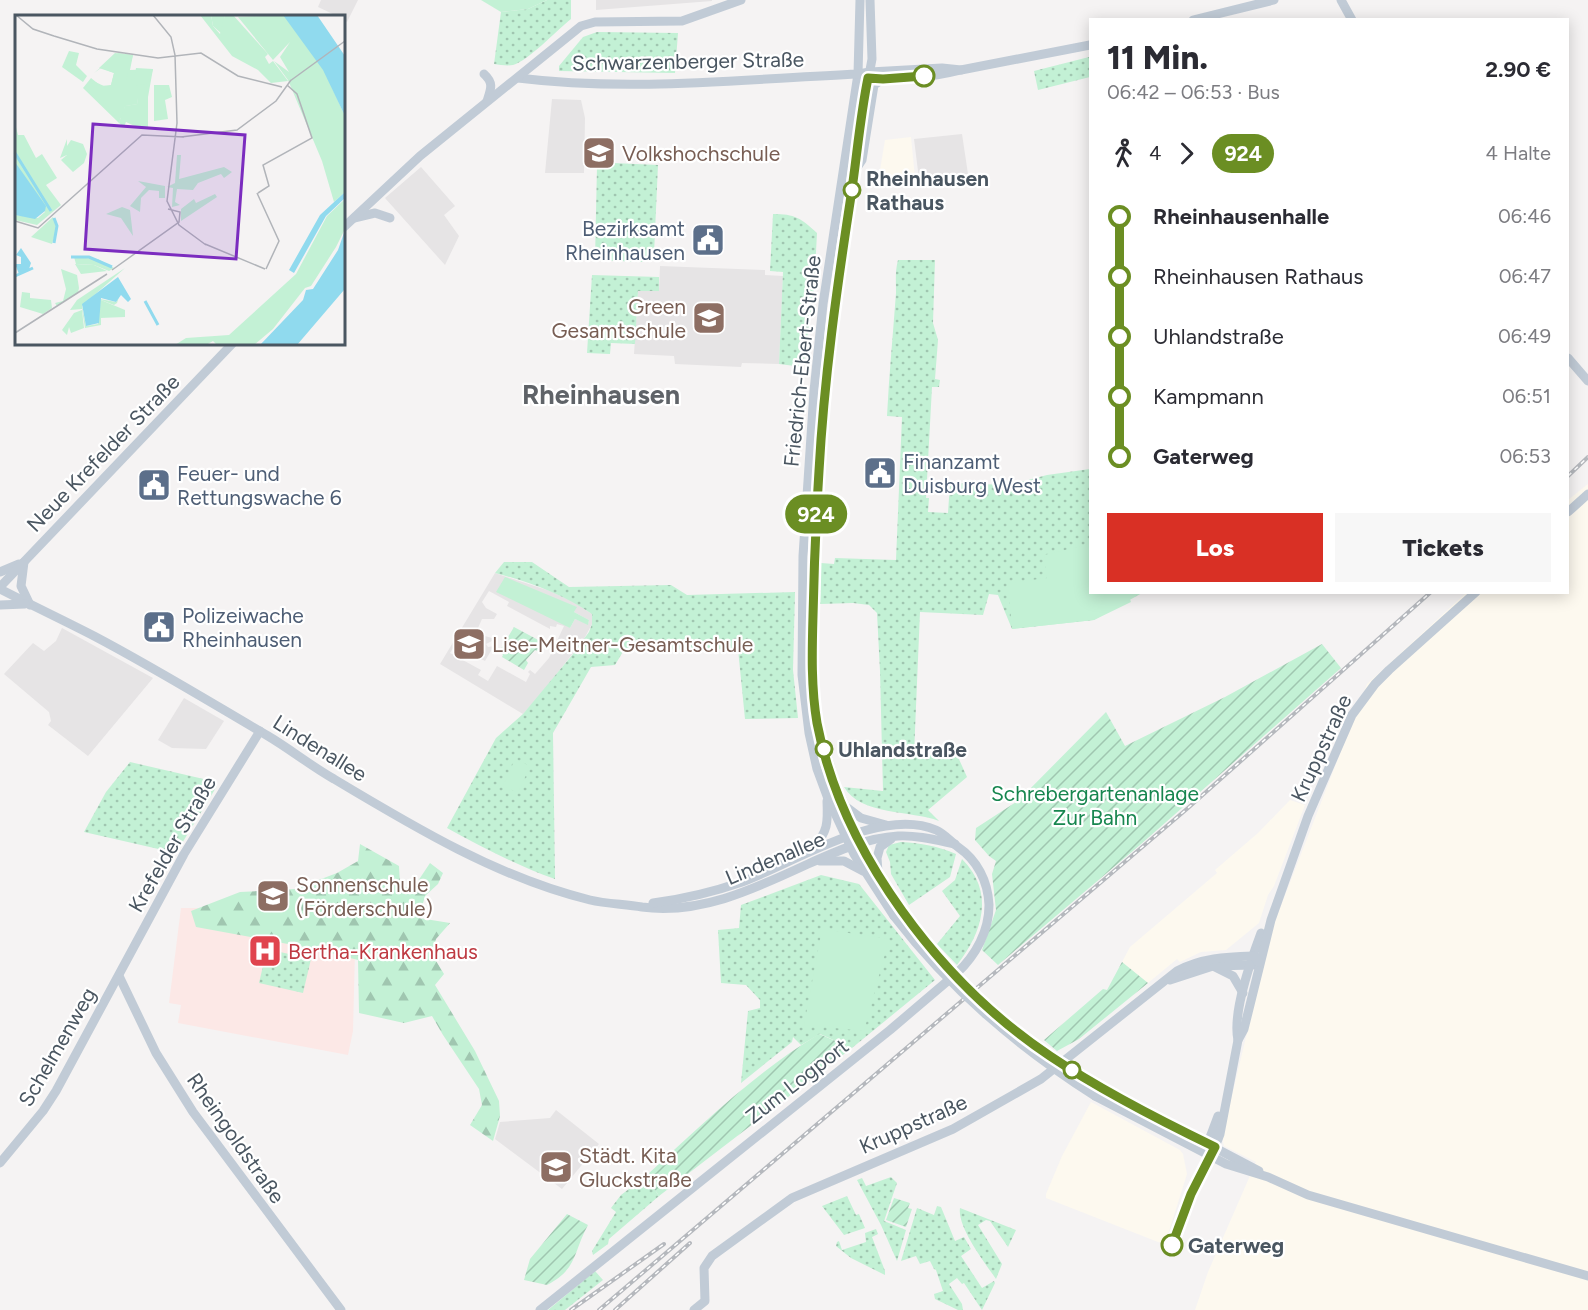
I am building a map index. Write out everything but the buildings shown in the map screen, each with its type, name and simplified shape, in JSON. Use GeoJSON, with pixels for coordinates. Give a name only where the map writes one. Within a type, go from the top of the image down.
{"type":"FeatureCollection","features":[{"type":"Feature","properties":{"kind":"main road"},"geometry":{"type":"LineString","coordinates":[[345,226],[420,156],[562,40],[587,24],[674,23],[741,0]]}},
{"type":"Feature","properties":{"kind":"main road","name":"Friedrich-Ebert-Straße"},"geometry":{"type":"LineString","coordinates":[[860,0],[858,74],[823,304],[803,556],[802,653],[805,707],[818,769],[827,796],[864,872],[894,916],[937,969],[970,1001],[1043,1061],[1209,1150]]}},
{"type":"Feature","properties":{"kind":"main road","name":"Friedrich-Ebert-Straße"},"geometry":{"type":"LineString","coordinates":[[870,0],[872,58],[856,146],[855,171],[838,272],[822,417],[814,552],[813,620],[814,698],[818,725],[824,751],[858,838],[878,875],[902,910],[941,961],[971,992],[1003,1021],[1097,1091]]}},
{"type":"Feature","properties":{"kind":"main road"},"geometry":{"type":"LineString","coordinates":[[1201,18],[1274,0]]}},
{"type":"Feature","properties":{"kind":"main road"},"geometry":{"type":"LineString","coordinates":[[1341,0],[1351,18]]}},
{"type":"Feature","properties":{"kind":"main road","name":"Schwarzenberger Straße"},"geometry":{"type":"LineString","coordinates":[[869,75],[883,79],[943,75],[1089,45]]}},
{"type":"Feature","properties":{"kind":"main road","name":"Schwarzenberger Straße"},"geometry":{"type":"LineString","coordinates":[[518,78],[558,82],[635,84],[869,75],[942,68],[961,70]]}},
{"type":"Feature","properties":{"kind":"main road"},"geometry":{"type":"LineString","coordinates":[[484,74],[490,80],[491,86],[486,103]]}},
{"type":"Feature","properties":{"kind":"main road","name":"Friedrich-Ebert-Straße"},"geometry":{"type":"LineString","coordinates":[[855,171],[862,160],[874,85],[883,79]]}},
{"type":"Feature","properties":{"kind":"main road"},"geometry":{"type":"LineString","coordinates":[[352,219],[375,213],[390,218]]}},
{"type":"Feature","properties":{"kind":"main road","name":"Neue Krefelder Straße"},"geometry":{"type":"LineString","coordinates":[[0,588],[231,345]]}},
{"type":"Feature","properties":{"kind":"main road"},"geometry":{"type":"LineString","coordinates":[[1569,359],[1588,381]]}},
{"type":"Feature","properties":{"kind":"main road"},"geometry":{"type":"LineString","coordinates":[[1569,511],[1588,494]]}},
{"type":"Feature","properties":{"kind":"main road"},"geometry":{"type":"LineString","coordinates":[[0,572],[24,562],[21,586],[30,604],[0,605]]}},
{"type":"Feature","properties":{"kind":"main road","name":"Lindenallee"},"geometry":{"type":"LineString","coordinates":[[0,588],[104,641],[260,731],[333,779],[396,816],[504,870],[585,898],[643,907],[679,908],[712,902],[759,887],[814,862],[858,838]]}},
{"type":"Feature","properties":{"kind":"main road","name":"Kruppstraße"},"geometry":{"type":"LineString","coordinates":[[1255,962],[1273,900],[1281,891],[1308,816],[1352,715],[1360,702],[1389,670],[1474,594]]}},
{"type":"Feature","properties":{"kind":"main road","name":"Krefelder Straße"},"geometry":{"type":"LineString","coordinates":[[119,976],[184,854],[260,731]]}},
{"type":"Feature","properties":{"kind":"main road"},"geometry":{"type":"LineString","coordinates":[[812,850],[825,833],[828,823],[827,796]]}},
{"type":"Feature","properties":{"kind":"main road"},"geometry":{"type":"LineString","coordinates":[[844,805],[861,818],[892,826]]}},
{"type":"Feature","properties":{"kind":"main road","name":"Zum Logport"},"geometry":{"type":"LineString","coordinates":[[540,1310],[890,1030],[967,964],[984,936],[989,904],[986,886],[978,867],[971,858],[947,836],[935,830],[914,825],[892,826],[858,838]]}},
{"type":"Feature","properties":{"kind":"main road"},"geometry":{"type":"LineString","coordinates":[[858,838],[895,836],[930,838],[955,844]]}},
{"type":"Feature","properties":{"kind":"main road"},"geometry":{"type":"LineString","coordinates":[[878,875],[877,858],[880,847],[895,836]]}},
{"type":"Feature","properties":{"kind":"main road","name":"Lindenallee"},"geometry":{"type":"LineString","coordinates":[[633,905],[673,900],[720,889],[812,850],[848,842]]}},
{"type":"Feature","properties":{"kind":"main road"},"geometry":{"type":"LineString","coordinates":[[814,862],[844,861],[864,872]]}},
{"type":"Feature","properties":{"kind":"main road","name":"Kruppstraße"},"geometry":{"type":"LineString","coordinates":[[694,1310],[705,1301],[704,1268],[712,1256],[792,1198],[931,1139],[990,1109],[1045,1077],[1177,971],[1196,962],[1222,957],[1255,962]]}},
{"type":"Feature","properties":{"kind":"main road"},"geometry":{"type":"LineString","coordinates":[[1238,1040],[1236,1031],[1243,993],[1255,962]]}},
{"type":"Feature","properties":{"kind":"main road"},"geometry":{"type":"LineString","coordinates":[[1255,962],[1244,1029],[1238,1040],[1225,1100],[1209,1150],[1238,1168],[1268,1177],[1308,1195],[1588,1276]]}},
{"type":"Feature","properties":{"kind":"main road","name":"Kruppstraße"},"geometry":{"type":"LineString","coordinates":[[1159,984],[1213,966],[1255,962]]}},
{"type":"Feature","properties":{"kind":"main road"},"geometry":{"type":"LineString","coordinates":[[1213,966],[1233,976],[1243,993]]}},
{"type":"Feature","properties":{"kind":"main road","name":"Schelmenweg"},"geometry":{"type":"LineString","coordinates":[[0,1163],[43,1111],[119,976]]}},
{"type":"Feature","properties":{"kind":"main road","name":"Rheingoldstraße"},"geometry":{"type":"LineString","coordinates":[[119,976],[156,1053],[193,1112],[341,1310]]}},
{"type":"Feature","properties":{"kind":"shaded area"},"geometry":{"type":"Polygon","coordinates":[[[321,0],[358,0],[347,22],[345,15],[335,15],[318,7],[321,0]]]}},
{"type":"Feature","properties":{"kind":"shaded area"},"geometry":{"type":"Polygon","coordinates":[[[596,0],[712,0],[712,1],[596,10],[596,0]]]}},
{"type":"Feature","properties":{"kind":"shaded area"},"geometry":{"type":"Polygon","coordinates":[[[552,99],[581,100],[585,118],[584,173],[545,173],[552,99]]]}},
{"type":"Feature","properties":{"kind":"shaded area"},"geometry":{"type":"Polygon","coordinates":[[[962,134],[968,174],[919,179],[914,139],[962,134]]]}},
{"type":"Feature","properties":{"kind":"shaded area"},"geometry":{"type":"Polygon","coordinates":[[[911,137],[915,178],[878,182],[885,140],[911,137]]]}},
{"type":"Feature","properties":{"kind":"shaded area"},"geometry":{"type":"Polygon","coordinates":[[[421,167],[455,206],[444,215],[459,236],[445,265],[385,198],[421,167]]]}},
{"type":"Feature","properties":{"kind":"shaded area","name":"Green Gesamtschule"},"geometry":{"type":"Polygon","coordinates":[[[660,266],[765,270],[765,275],[783,276],[779,364],[742,363],[741,367],[675,364],[674,356],[634,354],[638,291],[659,291],[660,266]]]}},
{"type":"Feature","properties":{"kind":"shaded area"},"geometry":{"type":"Polygon","coordinates":[[[1588,484],[1588,1310],[1195,1310],[1208,1272],[1256,1162],[1224,1146],[1222,1137],[1272,929],[1367,684],[1465,594],[1569,594],[1569,499],[1588,484]]]}},
{"type":"Feature","properties":{"kind":"shaded area","name":"Lise-Meitner-Gesamtschule"},"geometry":{"type":"Polygon","coordinates":[[[495,573],[550,591],[574,602],[592,614],[592,624],[584,639],[523,714],[440,664],[495,573]],[[504,578],[570,628],[575,619],[588,624],[589,620],[574,612],[576,607],[504,578]],[[489,591],[482,602],[486,608],[497,614],[494,619],[482,619],[478,628],[481,635],[492,638],[492,641],[486,644],[488,647],[494,646],[494,650],[492,649],[485,661],[455,645],[450,653],[481,670],[478,675],[488,681],[497,666],[526,682],[530,674],[528,672],[530,670],[535,674],[549,658],[564,626],[557,624],[556,627],[550,626],[550,629],[507,606],[509,602],[489,591]]]}},
{"type":"Feature","properties":{"kind":"shaded area"},"geometry":{"type":"Polygon","coordinates":[[[62,628],[153,678],[88,756],[48,725],[51,721],[49,712],[4,674],[33,643],[44,651],[56,641],[62,628]]]}},
{"type":"Feature","properties":{"kind":"shaded area"},"geometry":{"type":"Polygon","coordinates":[[[184,698],[224,721],[206,749],[172,748],[158,740],[184,698]]]}},
{"type":"Feature","properties":{"kind":"shaded area"},"geometry":{"type":"Polygon","coordinates":[[[1290,800],[1305,805],[1259,923],[1226,950],[1201,952],[1180,962],[1177,959],[1148,983],[1122,962],[1130,947],[1217,873],[1215,870],[1258,833],[1290,800]]]}},
{"type":"Feature","properties":{"kind":"shaded area","name":"Bertha-Krankenhaus"},"geometry":{"type":"Polygon","coordinates":[[[181,908],[261,908],[356,912],[353,1031],[348,1055],[178,1023],[181,1005],[169,1003],[181,908]]]}},
{"type":"Feature","properties":{"kind":"shaded area"},"geometry":{"type":"Polygon","coordinates":[[[1091,1102],[1180,1150],[1183,1154],[1187,1174],[1166,1241],[1163,1243],[1046,1198],[1062,1156],[1091,1102]]]}},
{"type":"Feature","properties":{"kind":"shaded area","name":"Städt. Kita Gluckstraße"},"geometry":{"type":"Polygon","coordinates":[[[556,1110],[599,1144],[562,1189],[495,1139],[500,1122],[550,1118],[556,1110]]]}},
{"type":"Feature","properties":{"kind":"green space"},"geometry":{"type":"Polygon","coordinates":[[[481,0],[547,0],[528,9],[501,12],[481,0]]]}},
{"type":"Feature","properties":{"kind":"green space"},"geometry":{"type":"Polygon","coordinates":[[[547,0],[571,0],[571,19],[534,52],[519,62],[511,65],[494,64],[501,12],[528,9],[547,0]]]}},
{"type":"Feature","properties":{"kind":"green space"},"geometry":{"type":"Polygon","coordinates":[[[597,32],[678,33],[675,73],[559,71],[559,66],[583,37],[597,32]]]}},
{"type":"Feature","properties":{"kind":"green space"},"geometry":{"type":"Polygon","coordinates":[[[1089,57],[1089,77],[1038,90],[1034,71],[1089,57]]]}},
{"type":"Feature","properties":{"kind":"green space"},"geometry":{"type":"Polygon","coordinates":[[[613,163],[658,165],[654,254],[642,262],[595,260],[597,166],[607,167],[613,163]]]}},
{"type":"Feature","properties":{"kind":"green space"},"geometry":{"type":"Polygon","coordinates":[[[773,214],[797,218],[817,233],[814,291],[803,367],[779,364],[783,272],[770,271],[773,214]]]}},
{"type":"Feature","properties":{"kind":"green space"},"geometry":{"type":"Polygon","coordinates":[[[898,260],[935,260],[933,323],[938,340],[935,379],[940,380],[939,387],[932,387],[926,498],[929,498],[928,512],[948,513],[950,483],[1009,485],[1047,475],[1089,469],[1089,594],[1140,594],[1094,620],[1012,629],[998,595],[989,594],[983,615],[920,612],[914,754],[958,757],[967,777],[928,810],[939,821],[874,808],[852,796],[844,787],[883,791],[877,613],[869,605],[820,604],[821,563],[834,564],[835,558],[896,560],[902,417],[887,416],[898,260]]]}},
{"type":"Feature","properties":{"kind":"green space"},"geometry":{"type":"Polygon","coordinates":[[[592,275],[659,277],[659,291],[638,291],[635,344],[611,343],[610,354],[587,353],[592,275]]]}},
{"type":"Feature","properties":{"kind":"green space"},"geometry":{"type":"Polygon","coordinates":[[[1089,544],[1089,594],[1128,594],[1131,602],[1094,620],[1012,629],[1008,583],[1047,578],[1044,555],[1089,544]]]}},
{"type":"Feature","properties":{"kind":"green space"},"geometry":{"type":"Polygon","coordinates":[[[504,562],[532,562],[569,587],[671,585],[687,595],[795,592],[793,670],[798,718],[745,719],[738,649],[624,650],[615,665],[591,667],[553,733],[555,879],[473,842],[447,828],[496,738],[523,714],[573,654],[592,624],[592,614],[569,600],[495,573],[504,562]]]}},
{"type":"Feature","properties":{"kind":"green space"},"geometry":{"type":"Polygon","coordinates":[[[505,577],[577,607],[574,612],[589,620],[588,625],[575,619],[570,628],[496,592],[505,577]]]}},
{"type":"Feature","properties":{"kind":"green space"},"geometry":{"type":"Polygon","coordinates":[[[514,627],[542,642],[537,651],[535,650],[526,660],[528,663],[524,670],[502,657],[503,655],[499,652],[514,627]]]}},
{"type":"Feature","properties":{"kind":"green space","name":"Schrebergartenanlage Zur Bahn"},"geometry":{"type":"Polygon","coordinates":[[[1322,644],[1341,668],[1140,845],[998,965],[982,950],[996,910],[992,874],[996,861],[975,840],[976,828],[1019,800],[1106,712],[1125,746],[1225,697],[1322,644]]]}},
{"type":"Feature","properties":{"kind":"green space"},"geometry":{"type":"Polygon","coordinates":[[[515,759],[530,766],[518,793],[503,786],[515,759]]]}},
{"type":"Feature","properties":{"kind":"green space"},"geometry":{"type":"Polygon","coordinates":[[[130,762],[208,780],[217,786],[176,853],[84,832],[106,792],[130,762]]]}},
{"type":"Feature","properties":{"kind":"green space"},"geometry":{"type":"Polygon","coordinates":[[[901,842],[929,845],[956,854],[950,877],[909,905],[891,874],[886,852],[889,845],[901,842]]]}},
{"type":"Feature","properties":{"kind":"green space"},"geometry":{"type":"Polygon","coordinates":[[[360,844],[399,866],[400,884],[412,890],[430,863],[443,873],[438,884],[425,896],[419,918],[450,923],[436,939],[432,954],[444,974],[435,985],[475,1051],[499,1101],[500,1116],[493,1141],[470,1125],[482,1105],[479,1089],[432,1016],[404,1023],[359,1013],[358,960],[315,949],[196,927],[191,911],[240,892],[295,889],[337,873],[358,861],[360,844]]]}},
{"type":"Feature","properties":{"kind":"green space"},"geometry":{"type":"Polygon","coordinates":[[[962,859],[979,885],[982,912],[973,939],[957,965],[937,944],[960,916],[942,891],[955,880],[962,859]]]}},
{"type":"Feature","properties":{"kind":"green space"},"geometry":{"type":"Polygon","coordinates":[[[821,875],[859,884],[935,980],[852,1048],[820,1034],[801,1045],[793,1037],[792,1042],[741,1083],[748,1011],[760,1008],[760,1000],[746,985],[721,983],[718,930],[739,928],[741,905],[821,875]]]}},
{"type":"Feature","properties":{"kind":"green space"},"geometry":{"type":"Polygon","coordinates":[[[822,929],[889,939],[864,1031],[804,1025],[822,929]]]}},
{"type":"Feature","properties":{"kind":"green space"},"geometry":{"type":"Polygon","coordinates":[[[267,949],[311,959],[303,993],[259,983],[267,949]]]}},
{"type":"Feature","properties":{"kind":"green space"},"geometry":{"type":"Polygon","coordinates":[[[1122,962],[1148,983],[1079,1039],[1057,1051],[1044,1040],[1103,989],[1107,990],[1122,962]]]}},
{"type":"Feature","properties":{"kind":"green space"},"geometry":{"type":"Polygon","coordinates":[[[819,1034],[852,1048],[659,1196],[646,1176],[751,1082],[819,1034]]]}},
{"type":"Feature","properties":{"kind":"green space"},"geometry":{"type":"Polygon","coordinates":[[[646,1176],[659,1196],[593,1255],[592,1251],[616,1212],[611,1208],[621,1195],[646,1176]]]}},
{"type":"Feature","properties":{"kind":"green space"},"geometry":{"type":"Polygon","coordinates":[[[891,1177],[897,1183],[884,1221],[906,1230],[897,1261],[857,1180],[862,1178],[866,1186],[891,1177]]]}},
{"type":"Feature","properties":{"kind":"green space"},"geometry":{"type":"Polygon","coordinates":[[[847,1196],[865,1228],[844,1235],[822,1206],[847,1196]]]}},
{"type":"Feature","properties":{"kind":"green space"},"geometry":{"type":"Polygon","coordinates":[[[894,1198],[910,1203],[908,1208],[912,1209],[906,1227],[886,1220],[894,1198]]]}},
{"type":"Feature","properties":{"kind":"green space"},"geometry":{"type":"Polygon","coordinates":[[[937,1206],[941,1207],[955,1241],[964,1237],[971,1249],[961,1256],[982,1288],[994,1281],[995,1283],[982,1310],[964,1283],[962,1284],[957,1278],[949,1284],[962,1304],[963,1310],[958,1310],[935,1299],[934,1294],[943,1291],[936,1270],[930,1261],[920,1264],[916,1256],[901,1261],[917,1208],[934,1215],[937,1206]]]}},
{"type":"Feature","properties":{"kind":"green space"},"geometry":{"type":"Polygon","coordinates":[[[960,1208],[1016,1230],[1008,1247],[990,1221],[986,1220],[978,1225],[1002,1264],[996,1279],[967,1235],[960,1216],[960,1208]]]}},
{"type":"Feature","properties":{"kind":"green space"},"geometry":{"type":"Polygon","coordinates":[[[567,1214],[588,1225],[570,1266],[547,1285],[524,1280],[530,1259],[567,1214]]]}},
{"type":"Feature","properties":{"kind":"green space"},"geometry":{"type":"Polygon","coordinates":[[[876,1229],[878,1234],[872,1237],[885,1275],[851,1258],[836,1246],[839,1241],[842,1250],[866,1242],[865,1233],[876,1229]]]}},
{"type":"Feature","properties":{"kind":"green space"},"geometry":{"type":"Polygon","coordinates":[[[595,1271],[603,1280],[565,1310],[548,1310],[595,1271]]]}},
{"type":"Feature","properties":{"kind":"railway"},"geometry":{"type":"LineString","coordinates":[[1569,475],[1588,457]]}},
{"type":"Feature","properties":{"kind":"railway"},"geometry":{"type":"LineString","coordinates":[[599,1310],[1188,808],[1429,594]]}},
{"type":"Feature","properties":{"kind":"railway"},"geometry":{"type":"LineString","coordinates":[[615,1310],[690,1243]]}},
{"type":"Feature","properties":{"kind":"railway"},"geometry":{"type":"LineString","coordinates":[[571,1310],[664,1244]]}},
{"type":"Feature","properties":{"kind":"bus line","name":"924"},"geometry":{"type":"LineString","coordinates":[[924,76],[868,78],[856,146],[855,171],[838,272],[820,444],[814,552],[813,629],[814,698],[818,725],[836,785],[864,851],[902,910],[941,961],[1003,1021],[1048,1054],[1099,1087],[1215,1147],[1191,1194],[1172,1245]]}},
{"type":"Feature","properties":{"kind":"place","name":"Volkshochschule"},"geometry":{"type":"Point","coordinates":[599,153]}},
{"type":"Feature","properties":{"kind":"place","name":"Rheinhausen Rathaus"},"geometry":{"type":"Point","coordinates":[852,190]}},
{"type":"Feature","properties":{"kind":"place","name":"Bezirksamt Rheinhausen"},"geometry":{"type":"Point","coordinates":[708,240]}},
{"type":"Feature","properties":{"kind":"place","name":"Green Gesamtschule"},"geometry":{"type":"Point","coordinates":[709,318]}},
{"type":"Feature","properties":{"kind":"place","name":"Finanzamt Duisburg West"},"geometry":{"type":"Point","coordinates":[880,473]}},
{"type":"Feature","properties":{"kind":"place","name":"Feuer- und Rettungswache 6"},"geometry":{"type":"Point","coordinates":[154,485]}},
{"type":"Feature","properties":{"kind":"place","name":"Polizeiwache Rheinhausen"},"geometry":{"type":"Point","coordinates":[159,627]}},
{"type":"Feature","properties":{"kind":"place","name":"Lise-Meitner-Gesamtschule"},"geometry":{"type":"Point","coordinates":[469,644]}},
{"type":"Feature","properties":{"kind":"place","name":"Uhlandstraße"},"geometry":{"type":"Point","coordinates":[824,749]}},
{"type":"Feature","properties":{"kind":"place","name":"Sonnenschule (Förderschule)"},"geometry":{"type":"Point","coordinates":[273,896]}},
{"type":"Feature","properties":{"kind":"place","name":"Bertha-Krankenhaus"},"geometry":{"type":"Point","coordinates":[265,951]}},
{"type":"Feature","properties":{"kind":"place","name":"Städt. Kita Gluckstraße"},"geometry":{"type":"Point","coordinates":[556,1167]}},
{"type":"Feature","properties":{"kind":"place","name":"Gaterweg"},"geometry":{"type":"Point","coordinates":[1172,1245]}},
{"type":"Feature","properties":{"kind":"district","name":"Rheinhausen"},"geometry":{"type":"Point","coordinates":[601,394]}}]}
